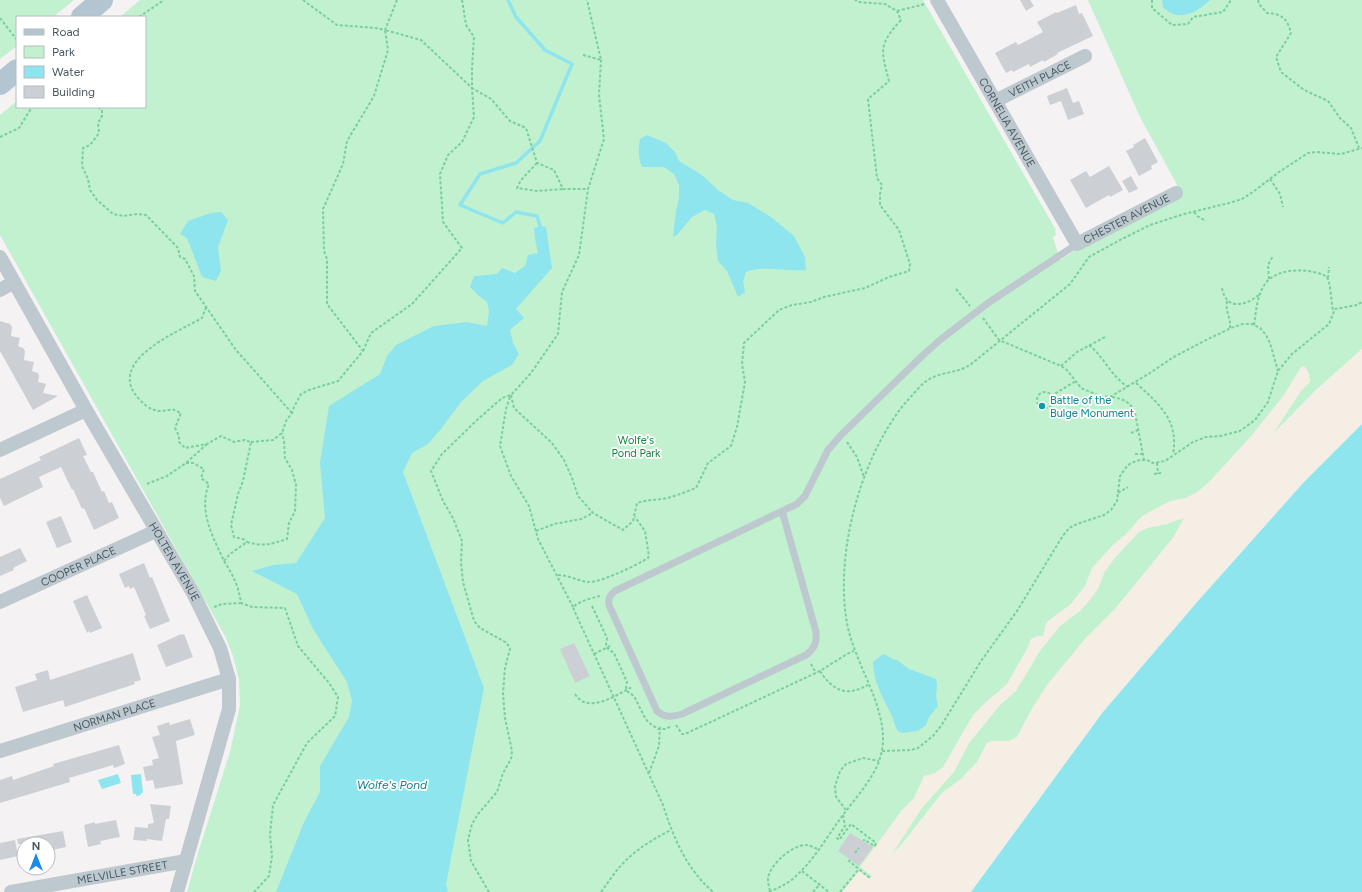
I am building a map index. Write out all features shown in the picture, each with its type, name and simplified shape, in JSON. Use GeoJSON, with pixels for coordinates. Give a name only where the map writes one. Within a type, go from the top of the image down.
{"type":"FeatureCollection","features":[{"type":"Feature","properties":{"kind":"main road"},"geometry":{"type":"LineString","coordinates":[[83,16],[102,0]]}},
{"type":"Feature","properties":{"kind":"main road"},"geometry":{"type":"LineString","coordinates":[[0,84],[16,71]]}},
{"type":"Feature","properties":{"kind":"street","name":"CORNELIA AVENUE"},"geometry":{"type":"LineString","coordinates":[[932,2],[995,101],[1077,244]]}},
{"type":"Feature","properties":{"kind":"street","name":"VEITH PLACE"},"geometry":{"type":"LineString","coordinates":[[995,101],[1085,56]]}},
{"type":"Feature","properties":{"kind":"street","name":"CHESTER AVENUE"},"geometry":{"type":"LineString","coordinates":[[1077,244],[1176,193]]}},
{"type":"Feature","properties":{"kind":"street","name":"HOLTEN AVENUE"},"geometry":{"type":"LineString","coordinates":[[0,257],[156,532],[193,593],[220,648],[229,679],[230,709],[178,892]]}},
{"type":"Feature","properties":{"kind":"street"},"geometry":{"type":"LineString","coordinates":[[0,290],[14,282]]}},
{"type":"Feature","properties":{"kind":"street"},"geometry":{"type":"LineString","coordinates":[[0,450],[86,410]]}},
{"type":"Feature","properties":{"kind":"street","name":"COOPER PLACE"},"geometry":{"type":"LineString","coordinates":[[0,602],[156,532]]}},
{"type":"Feature","properties":{"kind":"street","name":"NORMAN PLACE"},"geometry":{"type":"LineString","coordinates":[[0,751],[229,679]]}},
{"type":"Feature","properties":{"kind":"street","name":"MELVILLE STREET"},"geometry":{"type":"LineString","coordinates":[[11,892],[186,861]]}},
{"type":"Feature","properties":{"kind":"lane"},"geometry":{"type":"LineString","coordinates":[[782,511],[816,632],[817,640],[812,650],[799,658],[682,714],[675,716],[663,716],[657,711],[609,605],[608,600],[610,594],[615,591],[782,511],[797,504],[805,496],[828,450],[922,356],[976,312],[1077,244]]}},
{"type":"Feature","properties":{"kind":"path"},"geometry":{"type":"LineString","coordinates":[[140,16],[164,0]]}},
{"type":"Feature","properties":{"kind":"path"},"geometry":{"type":"LineString","coordinates":[[303,0],[337,25],[376,28],[421,40],[472,88],[491,99],[510,121],[526,128],[537,163]]}},
{"type":"Feature","properties":{"kind":"path"},"geometry":{"type":"LineString","coordinates":[[363,351],[327,304],[327,259],[324,251],[323,209],[343,164],[348,142],[374,96],[388,50],[385,30],[397,0]]}},
{"type":"Feature","properties":{"kind":"path"},"geometry":{"type":"LineString","coordinates":[[251,442],[243,481],[238,494],[231,525],[234,537],[244,539],[247,542],[259,546],[273,544],[287,539],[289,524],[295,512],[296,485],[292,470],[285,458],[282,433],[286,421],[292,413],[301,394],[338,381],[363,351],[371,333],[400,314],[412,304],[462,248],[443,222],[440,174],[448,155],[462,142],[474,117],[472,68],[474,37],[466,25],[462,0]]}},
{"type":"Feature","properties":{"kind":"path"},"geometry":{"type":"LineString","coordinates":[[587,0],[601,60],[599,95],[604,140],[588,189],[579,255],[562,292],[558,334],[531,373],[511,395],[506,409],[500,446],[511,476],[529,506],[538,539],[573,607],[663,805],[671,830],[680,849],[693,871],[713,892]]}},
{"type":"Feature","properties":{"kind":"path"},"geometry":{"type":"LineString","coordinates":[[511,395],[514,408],[552,443],[564,460],[578,496],[593,513],[623,530],[635,518],[637,503],[645,500],[677,496],[696,488],[708,463],[731,446],[737,427],[745,382],[742,364],[744,343],[779,310],[792,305],[865,288],[889,277],[909,271],[910,264],[899,230],[880,205],[882,185],[877,178],[868,99],[889,81],[882,55],[884,43],[901,20],[897,11],[885,4],[858,2],[855,0]]}},
{"type":"Feature","properties":{"kind":"path"},"geometry":{"type":"LineString","coordinates":[[1152,0],[1152,8],[1172,25],[1188,24],[1193,17],[1223,12],[1231,0]]}},
{"type":"Feature","properties":{"kind":"path"},"geometry":{"type":"LineString","coordinates":[[818,849],[809,846],[800,846],[782,856],[770,871],[768,878],[769,892],[786,884],[802,870],[818,849],[864,786],[879,761],[882,751],[882,724],[878,709],[854,651],[848,627],[845,604],[844,572],[850,526],[855,504],[864,478],[882,438],[892,421],[913,395],[928,380],[941,374],[959,370],[970,365],[1070,284],[1089,257],[1150,225],[1242,199],[1308,153],[1317,152],[1341,154],[1361,148],[1351,128],[1340,118],[1328,101],[1304,90],[1281,72],[1276,57],[1291,33],[1289,25],[1283,17],[1276,13],[1267,13],[1259,4],[1258,0]]}},
{"type":"Feature","properties":{"kind":"path"},"geometry":{"type":"LineString","coordinates":[[897,11],[932,2]]}},
{"type":"Feature","properties":{"kind":"path"},"geometry":{"type":"LineString","coordinates":[[0,18],[16,39]]}},
{"type":"Feature","properties":{"kind":"path"},"geometry":{"type":"LineString","coordinates":[[583,55],[601,60]]}},
{"type":"Feature","properties":{"kind":"path"},"geometry":{"type":"LineString","coordinates":[[0,137],[19,128],[31,108]]}},
{"type":"Feature","properties":{"kind":"path"},"geometry":{"type":"LineString","coordinates":[[99,108],[102,110],[102,116],[98,123],[99,132],[90,145],[83,148],[82,166],[88,179],[90,190],[97,200],[113,214],[124,216],[137,214],[146,215],[178,248],[180,257],[185,259],[194,276],[195,290],[206,307],[236,350],[292,413]]}},
{"type":"Feature","properties":{"kind":"path"},"geometry":{"type":"LineString","coordinates":[[537,163],[554,170],[563,189]]}},
{"type":"Feature","properties":{"kind":"path"},"geometry":{"type":"LineString","coordinates":[[537,163],[521,180],[518,188],[537,191],[588,189]]}},
{"type":"Feature","properties":{"kind":"path"},"geometry":{"type":"LineString","coordinates":[[1270,179],[1280,194],[1283,207]]}},
{"type":"Feature","properties":{"kind":"path"},"geometry":{"type":"LineString","coordinates":[[1194,212],[1197,216],[1206,221]]}},
{"type":"Feature","properties":{"kind":"path"},"geometry":{"type":"LineString","coordinates":[[1269,280],[1268,265],[1273,256]]}},
{"type":"Feature","properties":{"kind":"path"},"geometry":{"type":"LineString","coordinates":[[882,751],[911,750],[918,748],[933,736],[941,726],[981,661],[1017,611],[1069,528],[1104,515],[1111,510],[1116,501],[1119,480],[1127,466],[1136,461],[1144,460],[1157,463],[1165,461],[1193,442],[1206,437],[1220,436],[1240,431],[1255,420],[1268,402],[1278,371],[1292,354],[1329,324],[1331,320],[1333,311],[1328,278],[1329,267]]}},
{"type":"Feature","properties":{"kind":"path"},"geometry":{"type":"LineString","coordinates":[[1254,325],[1256,308],[1260,294],[1265,283],[1269,280],[1285,272],[1295,270],[1314,272],[1328,278]]}},
{"type":"Feature","properties":{"kind":"path"},"geometry":{"type":"LineString","coordinates":[[1222,288],[1223,296],[1230,303],[1246,303],[1260,294]]}},
{"type":"Feature","properties":{"kind":"path"},"geometry":{"type":"LineString","coordinates":[[956,289],[970,306]]}},
{"type":"Feature","properties":{"kind":"path"},"geometry":{"type":"LineString","coordinates":[[1227,301],[1226,311],[1230,318],[1230,328]]}},
{"type":"Feature","properties":{"kind":"path"},"geometry":{"type":"LineString","coordinates":[[1333,311],[1338,308],[1357,305],[1362,302]]}},
{"type":"Feature","properties":{"kind":"path"},"geometry":{"type":"LineString","coordinates":[[206,307],[202,318],[164,338],[140,357],[131,368],[129,379],[132,390],[151,410],[162,412],[172,409],[181,413],[176,428],[179,436],[179,442],[182,446],[185,448],[191,448],[207,444]]}},
{"type":"Feature","properties":{"kind":"path"},"geometry":{"type":"LineString","coordinates":[[976,312],[984,319],[999,340],[1061,366],[1067,370],[1081,388],[1090,393],[1127,401],[1133,406],[1144,460]]}},
{"type":"Feature","properties":{"kind":"path"},"geometry":{"type":"LineString","coordinates":[[1110,397],[1172,358],[1230,328],[1243,324],[1252,324],[1260,328],[1266,335],[1278,371]]}},
{"type":"Feature","properties":{"kind":"path"},"geometry":{"type":"LineString","coordinates":[[1061,366],[1078,352],[1107,336]]}},
{"type":"Feature","properties":{"kind":"path"},"geometry":{"type":"LineString","coordinates":[[1089,345],[1102,358],[1120,382],[1128,387]]}},
{"type":"Feature","properties":{"kind":"path"},"geometry":{"type":"LineString","coordinates":[[1051,396],[1076,381]]}},
{"type":"Feature","properties":{"kind":"path"},"geometry":{"type":"LineString","coordinates":[[1135,382],[1160,406],[1172,425],[1175,444],[1173,455]]}},
{"type":"Feature","properties":{"kind":"path"},"geometry":{"type":"LineString","coordinates":[[1045,393],[1051,396],[1052,399],[1050,405],[1044,408],[1037,402],[1039,395],[1045,393]]}},
{"type":"Feature","properties":{"kind":"path"},"geometry":{"type":"LineString","coordinates":[[489,892],[471,861],[468,840],[472,824],[478,814],[497,792],[503,773],[511,759],[512,751],[505,718],[503,694],[504,668],[510,648],[507,643],[480,628],[474,621],[463,582],[461,562],[462,541],[431,471],[442,454],[477,420],[502,398],[511,395]]}},
{"type":"Feature","properties":{"kind":"path"},"geometry":{"type":"LineString","coordinates":[[1128,414],[1135,413]]}},
{"type":"Feature","properties":{"kind":"path"},"geometry":{"type":"LineString","coordinates":[[1132,431],[1138,430]]}},
{"type":"Feature","properties":{"kind":"path"},"geometry":{"type":"LineString","coordinates":[[147,484],[167,476],[186,463],[207,444],[221,436],[234,442],[244,440],[251,442],[273,440],[282,433]]}},
{"type":"Feature","properties":{"kind":"path"},"geometry":{"type":"LineString","coordinates":[[848,443],[857,457],[864,478]]}},
{"type":"Feature","properties":{"kind":"path"},"geometry":{"type":"LineString","coordinates":[[1135,454],[1143,454]]}},
{"type":"Feature","properties":{"kind":"path"},"geometry":{"type":"LineString","coordinates":[[186,463],[193,463],[204,469],[201,478],[209,484],[205,493],[205,512],[210,529],[224,561],[234,577],[241,603]]}},
{"type":"Feature","properties":{"kind":"path"},"geometry":{"type":"LineString","coordinates":[[1154,474],[1159,473],[1157,463]]}},
{"type":"Feature","properties":{"kind":"path"},"geometry":{"type":"LineString","coordinates":[[1118,493],[1128,487]]}},
{"type":"Feature","properties":{"kind":"path"},"geometry":{"type":"LineString","coordinates":[[536,531],[554,524],[581,519],[593,513]]}},
{"type":"Feature","properties":{"kind":"path"},"geometry":{"type":"LineString","coordinates":[[557,575],[563,575],[588,582],[597,581],[648,558],[649,556],[645,531],[635,518]]}},
{"type":"Feature","properties":{"kind":"path"},"geometry":{"type":"LineString","coordinates":[[224,561],[230,554],[247,542]]}},
{"type":"Feature","properties":{"kind":"path"},"geometry":{"type":"LineString","coordinates":[[573,607],[590,598],[610,594]]}},
{"type":"Feature","properties":{"kind":"path"},"geometry":{"type":"LineString","coordinates":[[214,607],[222,604],[241,603],[252,607],[285,608],[298,646],[330,683],[338,697],[335,716],[307,743],[273,805],[270,834],[272,856],[269,876],[254,892]]}},
{"type":"Feature","properties":{"kind":"path"},"geometry":{"type":"LineString","coordinates":[[592,606],[607,638],[607,648]]}},
{"type":"Feature","properties":{"kind":"path"},"geometry":{"type":"LineString","coordinates":[[594,654],[612,645]]}},
{"type":"Feature","properties":{"kind":"path"},"geometry":{"type":"LineString","coordinates":[[607,648],[614,652],[627,682],[627,690],[629,694],[634,696],[646,720],[660,729],[668,729],[676,726],[682,734],[685,734],[816,673],[854,651]]}},
{"type":"Feature","properties":{"kind":"path"},"geometry":{"type":"LineString","coordinates":[[809,660],[816,673]]}},
{"type":"Feature","properties":{"kind":"path"},"geometry":{"type":"LineString","coordinates":[[820,671],[829,684],[835,688],[842,690],[854,690],[868,685]]}},
{"type":"Feature","properties":{"kind":"path"},"geometry":{"type":"LineString","coordinates":[[575,694],[580,701],[589,704],[602,702],[632,687]]}},
{"type":"Feature","properties":{"kind":"path"},"geometry":{"type":"LineString","coordinates":[[649,774],[659,746],[660,725]]}},
{"type":"Feature","properties":{"kind":"path"},"geometry":{"type":"LineString","coordinates":[[846,810],[836,797],[835,786],[840,771],[846,764],[863,758],[879,761]]}},
{"type":"Feature","properties":{"kind":"path"},"geometry":{"type":"LineString","coordinates":[[843,815],[845,826],[837,838],[839,840],[851,824],[876,843],[875,846],[864,841]]}},
{"type":"Feature","properties":{"kind":"path"},"geometry":{"type":"LineString","coordinates":[[601,892],[618,869],[631,856],[652,840],[671,830]]}},
{"type":"Feature","properties":{"kind":"path"},"geometry":{"type":"LineString","coordinates":[[855,853],[859,848]]}},
{"type":"Feature","properties":{"kind":"path"},"geometry":{"type":"LineString","coordinates":[[850,860],[849,861],[870,878]]}},
{"type":"Feature","properties":{"kind":"path"},"geometry":{"type":"LineString","coordinates":[[840,892],[859,869]]}},
{"type":"Feature","properties":{"kind":"path"},"geometry":{"type":"LineString","coordinates":[[802,870],[830,892]]}},
{"type":"Feature","properties":{"kind":"path"},"geometry":{"type":"LineString","coordinates":[[813,892],[820,884]]}},
{"type":"Feature","properties":{"kind":"green space"},"geometry":{"type":"Polygon","coordinates":[[[0,0],[74,0],[54,16],[16,16],[16,47],[0,59],[0,0]]]}},
{"type":"Feature","properties":{"kind":"green space","name":"Wolfe's Pond Park"},"geometry":{"type":"Polygon","coordinates":[[[140,0],[923,0],[1056,230],[1056,235],[1053,237],[1060,260],[1083,245],[1122,228],[1182,197],[1175,181],[1140,117],[1088,0],[1362,0],[1362,349],[1316,390],[1207,502],[1185,518],[1173,538],[1115,609],[1085,639],[1033,707],[1017,737],[1009,741],[994,741],[987,743],[978,761],[961,779],[942,793],[903,843],[872,876],[862,892],[187,892],[230,752],[240,705],[239,680],[233,656],[225,636],[0,235],[0,115],[16,102],[16,108],[146,108],[146,16],[121,16],[140,0]]]}},
{"type":"Feature","properties":{"kind":"sand"},"geometry":{"type":"Polygon","coordinates":[[[1362,349],[1362,424],[1304,482],[1198,601],[1103,712],[971,892],[842,892],[859,871],[870,879],[872,876],[860,867],[902,810],[914,798],[924,776],[935,773],[943,767],[973,715],[1007,684],[1031,639],[1037,636],[1043,636],[1046,623],[1070,605],[1085,586],[1092,568],[1112,546],[1126,534],[1142,516],[1170,501],[1185,498],[1196,493],[1209,482],[1252,435],[1284,395],[1301,367],[1304,366],[1307,369],[1310,382],[1301,391],[1273,434],[1316,390],[1362,349]],[[1184,518],[1139,532],[1115,558],[1105,571],[1098,589],[1089,601],[1080,611],[1060,626],[1040,651],[1016,691],[1001,704],[969,743],[954,772],[922,808],[892,854],[903,843],[942,793],[961,779],[978,761],[987,743],[993,741],[1009,741],[1017,737],[1047,685],[1085,639],[1115,609],[1173,538],[1184,518]]]}},
{"type":"Feature","properties":{"kind":"water"},"geometry":{"type":"Polygon","coordinates":[[[1162,0],[1210,0],[1197,10],[1187,14],[1176,15],[1170,13],[1163,7],[1162,0]]]}},
{"type":"Feature","properties":{"kind":"water"},"geometry":{"type":"Polygon","coordinates":[[[647,135],[666,143],[675,152],[679,161],[702,175],[718,190],[733,200],[748,203],[771,217],[794,236],[805,257],[806,270],[761,269],[746,272],[743,282],[745,292],[738,297],[727,271],[718,261],[716,244],[717,227],[714,214],[705,210],[692,217],[677,235],[673,237],[679,198],[679,185],[674,174],[664,167],[642,167],[639,157],[639,143],[640,139],[647,135]]]}},
{"type":"Feature","properties":{"kind":"water"},"geometry":{"type":"Polygon","coordinates":[[[221,212],[228,220],[218,247],[221,271],[216,281],[202,277],[187,238],[180,234],[188,221],[211,213],[221,212]]]}},
{"type":"Feature","properties":{"kind":"water","name":"Wolfe's Pond"},"geometry":{"type":"Polygon","coordinates":[[[540,226],[546,227],[552,268],[516,309],[524,318],[510,330],[513,343],[519,354],[512,365],[483,381],[461,402],[428,444],[412,453],[403,472],[484,688],[446,884],[448,892],[276,892],[304,822],[320,792],[320,766],[349,717],[352,701],[347,682],[313,629],[297,594],[252,571],[273,565],[296,563],[325,518],[320,463],[329,406],[380,374],[387,356],[396,345],[434,326],[467,322],[487,326],[489,311],[487,302],[470,287],[474,276],[497,274],[502,268],[515,273],[525,266],[528,255],[538,253],[534,228],[540,226]]]}},
{"type":"Feature","properties":{"kind":"water"},"geometry":{"type":"Polygon","coordinates":[[[1362,424],[1362,892],[971,892],[1103,712],[1198,601],[1304,482],[1362,424]]]}},
{"type":"Feature","properties":{"kind":"water"},"geometry":{"type":"Polygon","coordinates":[[[883,654],[897,660],[909,669],[936,679],[936,697],[938,706],[929,717],[926,725],[918,731],[902,733],[896,728],[873,669],[873,662],[883,654]]]}},
{"type":"Feature","properties":{"kind":"water"},"geometry":{"type":"Polygon","coordinates":[[[118,774],[121,783],[102,789],[98,780],[118,774]]]}},
{"type":"Feature","properties":{"kind":"water"},"geometry":{"type":"Polygon","coordinates":[[[141,774],[143,793],[136,796],[136,794],[133,794],[131,775],[141,774]]]}},
{"type":"Feature","properties":{"kind":"building"},"geometry":{"type":"Polygon","coordinates":[[[1020,0],[1030,0],[1034,6],[1026,11],[1020,0]]]}},
{"type":"Feature","properties":{"kind":"building"},"geometry":{"type":"Polygon","coordinates":[[[1076,5],[1079,14],[1082,13],[1093,36],[1057,53],[1058,54],[1044,62],[1043,60],[1030,67],[1029,64],[1013,72],[1012,70],[1006,73],[995,53],[1016,42],[1018,45],[1043,32],[1037,22],[1056,12],[1057,13],[1076,5]]]}},
{"type":"Feature","properties":{"kind":"building"},"geometry":{"type":"Polygon","coordinates":[[[1067,88],[1073,103],[1079,101],[1084,114],[1068,120],[1061,101],[1050,105],[1047,96],[1067,88]]]}},
{"type":"Feature","properties":{"kind":"building"},"geometry":{"type":"Polygon","coordinates":[[[1145,138],[1158,162],[1151,166],[1152,169],[1139,176],[1126,151],[1134,147],[1133,145],[1145,138]]]}},
{"type":"Feature","properties":{"kind":"building"},"geometry":{"type":"Polygon","coordinates":[[[1109,166],[1123,190],[1110,197],[1109,195],[1086,208],[1070,180],[1086,171],[1090,177],[1109,166]]]}},
{"type":"Feature","properties":{"kind":"building"},"geometry":{"type":"Polygon","coordinates":[[[1131,176],[1138,189],[1129,193],[1122,181],[1131,176]]]}},
{"type":"Feature","properties":{"kind":"building"},"geometry":{"type":"Polygon","coordinates":[[[0,321],[10,324],[12,327],[11,336],[20,338],[18,346],[23,348],[25,351],[24,360],[34,362],[32,371],[38,373],[38,382],[46,384],[43,393],[58,396],[33,410],[0,351],[0,321]]]}},
{"type":"Feature","properties":{"kind":"building"},"geometry":{"type":"Polygon","coordinates":[[[79,438],[87,455],[83,456],[91,472],[93,472],[109,503],[112,502],[119,518],[94,530],[84,508],[82,509],[61,467],[39,477],[43,487],[4,506],[0,498],[0,479],[41,460],[39,457],[79,438]]]}},
{"type":"Feature","properties":{"kind":"building"},"geometry":{"type":"Polygon","coordinates":[[[61,516],[72,542],[57,548],[46,522],[61,516]]]}},
{"type":"Feature","properties":{"kind":"building"},"geometry":{"type":"Polygon","coordinates":[[[20,548],[27,561],[13,568],[14,570],[0,576],[0,557],[20,548]]]}},
{"type":"Feature","properties":{"kind":"building"},"geometry":{"type":"Polygon","coordinates":[[[144,563],[150,578],[152,577],[170,621],[150,629],[144,616],[146,615],[134,587],[130,589],[129,586],[125,588],[119,574],[144,563]]]}},
{"type":"Feature","properties":{"kind":"building"},"geometry":{"type":"Polygon","coordinates":[[[87,595],[102,628],[90,633],[89,631],[87,633],[73,601],[87,595]]]}},
{"type":"Feature","properties":{"kind":"building"},"geometry":{"type":"Polygon","coordinates":[[[184,634],[193,657],[166,667],[157,645],[184,634]]]}},
{"type":"Feature","properties":{"kind":"building"},"geometry":{"type":"Polygon","coordinates":[[[574,643],[590,676],[575,683],[560,649],[574,643]]]}},
{"type":"Feature","properties":{"kind":"building"},"geometry":{"type":"Polygon","coordinates":[[[133,653],[141,680],[134,682],[135,684],[65,707],[63,700],[23,712],[15,687],[37,680],[35,674],[48,670],[50,680],[133,653]]]}},
{"type":"Feature","properties":{"kind":"building"},"geometry":{"type":"Polygon","coordinates":[[[190,719],[195,735],[176,741],[183,784],[155,789],[153,780],[146,781],[143,767],[153,765],[152,760],[159,758],[152,737],[160,735],[157,726],[169,722],[170,725],[190,719]]]}},
{"type":"Feature","properties":{"kind":"building"},"geometry":{"type":"Polygon","coordinates":[[[119,745],[125,764],[114,768],[113,765],[69,778],[70,782],[0,803],[0,780],[12,776],[13,780],[54,766],[53,764],[119,745]]]}},
{"type":"Feature","properties":{"kind":"building"},"geometry":{"type":"Polygon","coordinates":[[[150,804],[171,806],[169,819],[166,819],[162,841],[147,839],[147,841],[133,840],[135,827],[148,828],[148,824],[154,823],[150,804]]]}},
{"type":"Feature","properties":{"kind":"building"},"geometry":{"type":"Polygon","coordinates":[[[116,820],[120,837],[100,841],[101,844],[88,847],[84,825],[95,822],[95,824],[116,820]]]}},
{"type":"Feature","properties":{"kind":"building"},"geometry":{"type":"Polygon","coordinates":[[[63,831],[66,847],[56,849],[56,836],[34,836],[63,831]]]}},
{"type":"Feature","properties":{"kind":"building"},"geometry":{"type":"Polygon","coordinates":[[[850,833],[873,847],[859,866],[838,851],[850,833]]]}},
{"type":"Feature","properties":{"kind":"building"},"geometry":{"type":"Polygon","coordinates":[[[15,840],[16,856],[0,860],[0,843],[15,840]]]}},
{"type":"Feature","properties":{"kind":"waterway"},"geometry":{"type":"LineString","coordinates":[[508,0],[516,17],[545,50],[572,64],[540,141],[516,163],[480,174],[460,205],[503,223],[516,212],[537,216],[540,226]]}},
{"type":"Feature","properties":{"kind":"place","name":"Battle of the Bulge Monument"},"geometry":{"type":"Point","coordinates":[1042,406]}}]}
